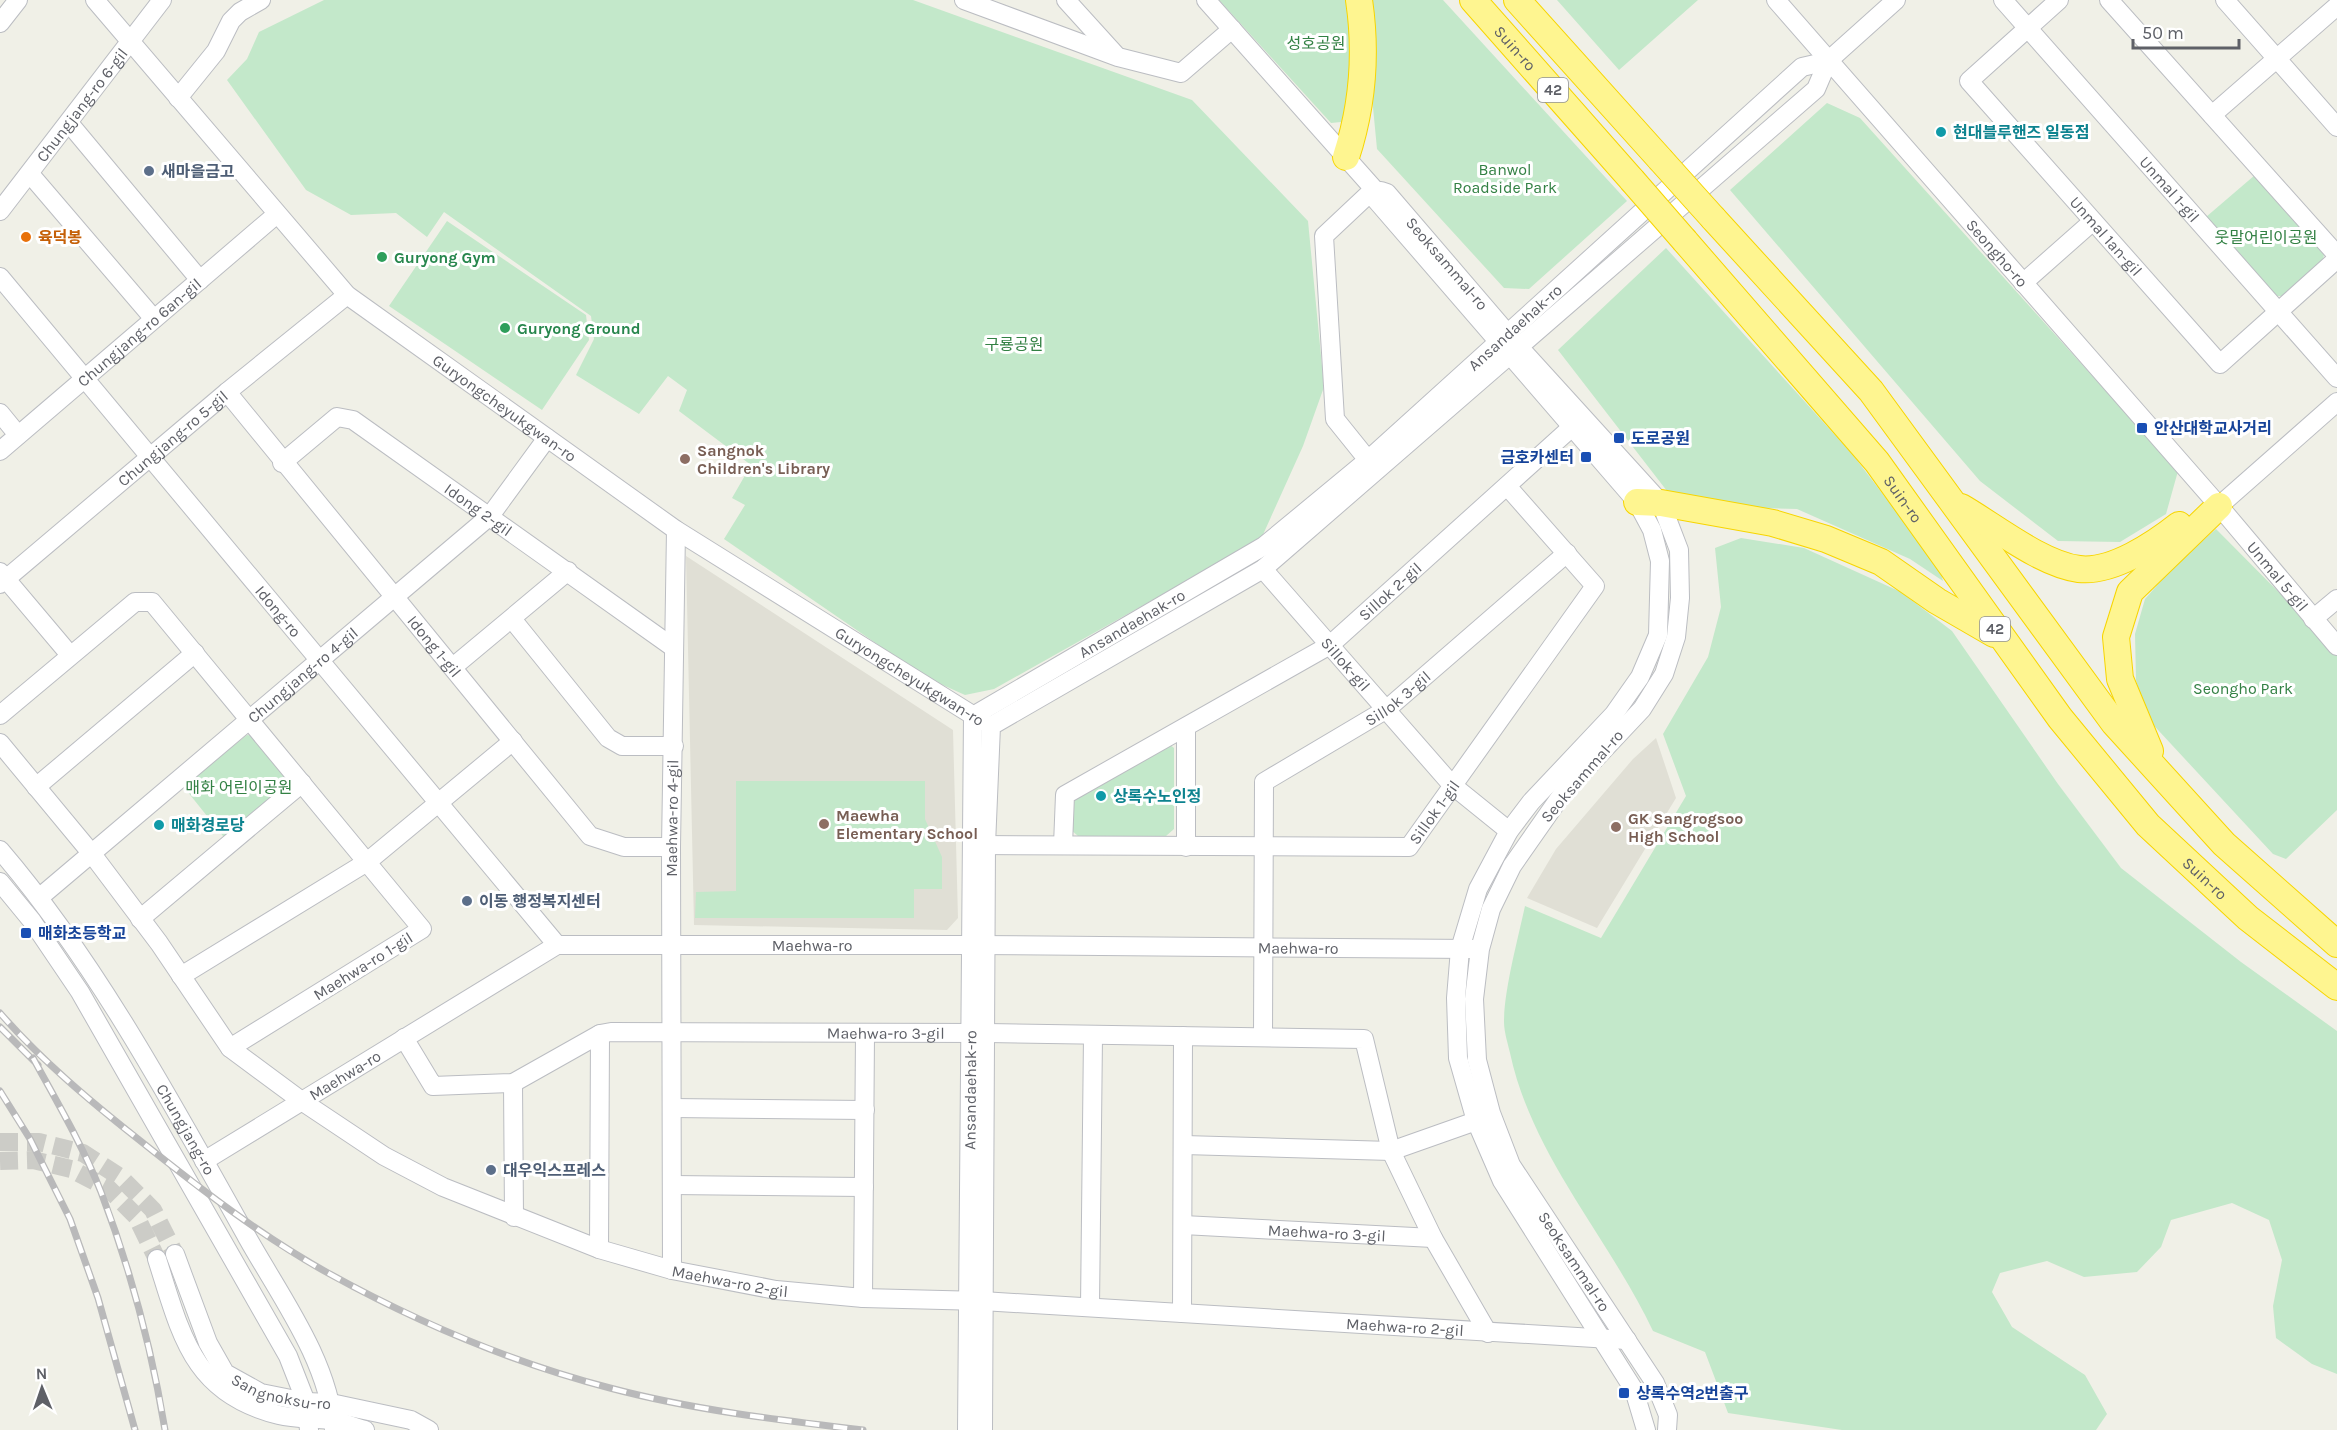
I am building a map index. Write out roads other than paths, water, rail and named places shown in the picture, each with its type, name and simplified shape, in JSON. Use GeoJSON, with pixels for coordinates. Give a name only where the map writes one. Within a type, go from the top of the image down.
{"type":"FeatureCollection","features":[{"type":"Feature","properties":{"kind":"highway"},"geometry":{"type":"LineString","coordinates":[[1346,157],[1356,125],[1364,75],[1359,0]]}},
{"type":"Feature","properties":{"kind":"highway","name":"Suin-ro"},"geometry":{"type":"LineString","coordinates":[[1473,0],[1877,462],[2060,718],[2148,825],[2248,918],[2337,987]]}},
{"type":"Feature","properties":{"kind":"highway","name":"Suin-ro"},"geometry":{"type":"LineString","coordinates":[[1517,0],[1871,391],[2114,723],[2224,844],[2337,944]]}},
{"type":"Feature","properties":{"kind":"highway"},"geometry":{"type":"LineString","coordinates":[[1949,499],[2051,560],[2080,569],[2121,561],[2158,542],[2190,515],[2219,506]]}},
{"type":"Feature","properties":{"kind":"highway"},"geometry":{"type":"LineString","coordinates":[[1649,502],[1773,523],[1826,539],[1881,562],[1937,601],[2002,639]]}},
{"type":"Feature","properties":{"kind":"highway"},"geometry":{"type":"LineString","coordinates":[[2158,771],[2120,679],[2116,637],[2130,592],[2219,506]]}},
{"type":"Feature","properties":{"kind":"street"},"geometry":{"type":"LineString","coordinates":[[0,23],[18,0]]}},
{"type":"Feature","properties":{"kind":"street","name":"Guryongcheyukgwan-ro"},"geometry":{"type":"LineString","coordinates":[[95,0],[347,295],[676,530],[991,726]]}},
{"type":"Feature","properties":{"kind":"street","name":"Chungjang-ro 6-gil"},"geometry":{"type":"LineString","coordinates":[[0,211],[162,0]]}},
{"type":"Feature","properties":{"kind":"street"},"geometry":{"type":"LineString","coordinates":[[178,98],[216,51],[231,21],[240,12],[261,0]]}},
{"type":"Feature","properties":{"kind":"street"},"geometry":{"type":"LineString","coordinates":[[964,0],[1118,57],[1181,73],[1232,29]]}},
{"type":"Feature","properties":{"kind":"street"},"geometry":{"type":"LineString","coordinates":[[1066,0],[1118,57]]}},
{"type":"Feature","properties":{"kind":"street","name":"Seoksammal-ro"},"geometry":{"type":"LineString","coordinates":[[1206,0],[1374,189],[1376,200],[1649,502],[1679,550],[1680,598],[1676,637],[1664,674],[1642,709],[1563,793],[1512,866],[1491,909],[1480,949],[1474,999],[1477,1060],[1491,1113],[1511,1165],[1655,1383],[1668,1415],[1667,1430]]}},
{"type":"Feature","properties":{"kind":"street","name":"Seongho-ro"},"geometry":{"type":"LineString","coordinates":[[1776,0],[2219,506]]}},
{"type":"Feature","properties":{"kind":"street","name":"Ansandaehak-ro"},"geometry":{"type":"LineString","coordinates":[[978,845],[991,726],[1263,569],[1816,89],[1828,61],[1896,0]]}},
{"type":"Feature","properties":{"kind":"street","name":"Unmal 1-gil"},"geometry":{"type":"LineString","coordinates":[[2003,0],[2337,378]]}},
{"type":"Feature","properties":{"kind":"street","name":"Unmal 1an-gil"},"geometry":{"type":"LineString","coordinates":[[2059,0],[1969,81],[2220,364],[2337,259]]}},
{"type":"Feature","properties":{"kind":"street"},"geometry":{"type":"LineString","coordinates":[[2109,0],[2337,255]]}},
{"type":"Feature","properties":{"kind":"street"},"geometry":{"type":"LineString","coordinates":[[2225,0],[2337,127]]}},
{"type":"Feature","properties":{"kind":"street"},"geometry":{"type":"LineString","coordinates":[[2212,115],[2337,6]]}},
{"type":"Feature","properties":{"kind":"street","name":"Ansandaehak-ro"},"geometry":{"type":"LineString","coordinates":[[967,1430],[974,1301],[979,945],[973,716],[1264,546],[1368,460],[1802,67],[1828,61]]}},
{"type":"Feature","properties":{"kind":"street"},"geometry":{"type":"LineString","coordinates":[[69,123],[200,280]]}},
{"type":"Feature","properties":{"kind":"street"},"geometry":{"type":"LineString","coordinates":[[30,174],[154,319]]}},
{"type":"Feature","properties":{"kind":"street"},"geometry":{"type":"LineString","coordinates":[[1368,460],[1335,419],[1324,236],[1374,189]]}},
{"type":"Feature","properties":{"kind":"street","name":"Chungjang-ro 6an-gil"},"geometry":{"type":"LineString","coordinates":[[0,451],[277,214]]}},
{"type":"Feature","properties":{"kind":"street"},"geometry":{"type":"LineString","coordinates":[[2023,283],[2092,222]]}},
{"type":"Feature","properties":{"kind":"street","name":"Idong-ro"},"geometry":{"type":"LineString","coordinates":[[0,277],[557,945]]}},
{"type":"Feature","properties":{"kind":"street","name":"Chungjang-ro 5-gil"},"geometry":{"type":"LineString","coordinates":[[2,579],[347,295]]}},
{"type":"Feature","properties":{"kind":"street","name":"Seoksammal-ro"},"geometry":{"type":"LineString","coordinates":[[1515,352],[1572,427],[1649,502],[1652,530],[1660,561],[1658,634],[1640,677],[1614,714],[1531,802],[1509,831],[1478,889],[1460,949],[1456,998],[1458,1058],[1476,1121],[1502,1181],[1634,1390],[1646,1430]]}},
{"type":"Feature","properties":{"kind":"street","name":"Idong 1-gil"},"geometry":{"type":"LineString","coordinates":[[227,392],[282,463],[453,667],[590,836],[624,847],[671,848]]}},
{"type":"Feature","properties":{"kind":"street"},"geometry":{"type":"LineString","coordinates":[[2219,506],[2337,402]]}},
{"type":"Feature","properties":{"kind":"street"},"geometry":{"type":"LineString","coordinates":[[0,414],[18,435]]}},
{"type":"Feature","properties":{"kind":"street","name":"Idong 2-gil"},"geometry":{"type":"LineString","coordinates":[[282,463],[337,417],[353,420],[674,648]]}},
{"type":"Feature","properties":{"kind":"street","name":"Sillok 2-gil"},"geometry":{"type":"LineString","coordinates":[[1063,845],[1065,795],[1330,645],[1572,427]]}},
{"type":"Feature","properties":{"kind":"street","name":"Chungjang-ro 4-gil"},"geometry":{"type":"LineString","coordinates":[[40,897],[490,516],[547,438]]}},
{"type":"Feature","properties":{"kind":"street","name":"Sillok 1-gil"},"geometry":{"type":"LineString","coordinates":[[978,845],[1409,847],[1595,586],[1507,486]]}},
{"type":"Feature","properties":{"kind":"street","name":"Unmal 5-gil"},"geometry":{"type":"LineString","coordinates":[[2219,506],[2337,646]]}},
{"type":"Feature","properties":{"kind":"street","name":"Maehwa-ro 4-gil"},"geometry":{"type":"LineString","coordinates":[[672,1270],[671,848],[676,530]]}},
{"type":"Feature","properties":{"kind":"street","name":"Sillok 3-gil"},"geometry":{"type":"LineString","coordinates":[[1263,848],[1264,782],[1387,709],[1567,553]]}},
{"type":"Feature","properties":{"kind":"street","name":"Sillok-gil"},"geometry":{"type":"LineString","coordinates":[[1263,569],[1452,785],[1509,831]]}},
{"type":"Feature","properties":{"kind":"street"},"geometry":{"type":"LineString","coordinates":[[453,667],[568,571]]}},
{"type":"Feature","properties":{"kind":"street"},"geometry":{"type":"LineString","coordinates":[[2,579],[70,655]]}},
{"type":"Feature","properties":{"kind":"street"},"geometry":{"type":"LineString","coordinates":[[2313,619],[2337,599]]}},
{"type":"Feature","properties":{"kind":"street","name":"Maehwa-ro 1-gil"},"geometry":{"type":"LineString","coordinates":[[0,715],[135,602],[152,602],[250,717],[422,929],[230,1048]]}},
{"type":"Feature","properties":{"kind":"street"},"geometry":{"type":"LineString","coordinates":[[512,619],[608,738],[621,746],[674,746]]}},
{"type":"Feature","properties":{"kind":"street"},"geometry":{"type":"LineString","coordinates":[[36,787],[195,653]]}},
{"type":"Feature","properties":{"kind":"street"},"geometry":{"type":"LineString","coordinates":[[1186,726],[1186,847]]}},
{"type":"Feature","properties":{"kind":"street"},"geometry":{"type":"LineString","coordinates":[[181,976],[367,862],[513,741]]}},
{"type":"Feature","properties":{"kind":"street"},"geometry":{"type":"LineString","coordinates":[[0,743],[92,854],[181,976],[230,1048],[303,1102]]}},
{"type":"Feature","properties":{"kind":"street"},"geometry":{"type":"LineString","coordinates":[[140,919],[302,783]]}},
{"type":"Feature","properties":{"kind":"street"},"geometry":{"type":"LineString","coordinates":[[1263,848],[1263,1036]]}},
{"type":"Feature","properties":{"kind":"street","name":"Chungjang-ro"},"geometry":{"type":"LineString","coordinates":[[0,850],[40,897],[97,982],[204,1161],[310,1350],[332,1418]]}},
{"type":"Feature","properties":{"kind":"street","name":"Chungjang-ro"},"geometry":{"type":"LineString","coordinates":[[0,882],[32,921],[80,992],[288,1356],[308,1417]]}},
{"type":"Feature","properties":{"kind":"street","name":"Maehwa-ro"},"geometry":{"type":"LineString","coordinates":[[204,1161],[557,945],[979,945],[1480,949]]}},
{"type":"Feature","properties":{"kind":"street","name":"Maehwa-ro 3-gil"},"geometry":{"type":"LineString","coordinates":[[404,1038],[433,1086],[513,1083],[600,1034],[673,1032],[978,1033],[1364,1039],[1391,1151],[1433,1238],[1488,1333]]}},
{"type":"Feature","properties":{"kind":"street"},"geometry":{"type":"LineString","coordinates":[[599,1249],[600,1034]]}},
{"type":"Feature","properties":{"kind":"street"},"geometry":{"type":"LineString","coordinates":[[863,1298],[865,1034]]}},
{"type":"Feature","properties":{"kind":"street"},"geometry":{"type":"LineString","coordinates":[[1090,1307],[1093,1036]]}},
{"type":"Feature","properties":{"kind":"street"},"geometry":{"type":"LineString","coordinates":[[1182,1313],[1183,1036]]}},
{"type":"Feature","properties":{"kind":"street"},"geometry":{"type":"LineString","coordinates":[[513,1083],[514,1217]]}},
{"type":"Feature","properties":{"kind":"street","name":"Maehwa-ro 2-gil"},"geometry":{"type":"LineString","coordinates":[[303,1102],[384,1156],[443,1187],[514,1217],[599,1249],[672,1270],[776,1290],[863,1298],[1090,1307],[1627,1340]]}},
{"type":"Feature","properties":{"kind":"street"},"geometry":{"type":"LineString","coordinates":[[672,1108],[865,1110]]}},
{"type":"Feature","properties":{"kind":"street"},"geometry":{"type":"LineString","coordinates":[[1184,1145],[1391,1151],[1476,1121]]}},
{"type":"Feature","properties":{"kind":"street"},"geometry":{"type":"LineString","coordinates":[[672,1185],[864,1187]]}},
{"type":"Feature","properties":{"kind":"street","name":"Maehwa-ro 3-gil"},"geometry":{"type":"LineString","coordinates":[[1183,1225],[1433,1238]]}},
{"type":"Feature","properties":{"kind":"street","name":"Sangnoksu-ro"},"geometry":{"type":"LineString","coordinates":[[175,1254],[208,1343],[225,1373],[308,1417]]}},
{"type":"Feature","properties":{"kind":"street","name":"Sangnoksu-ro"},"geometry":{"type":"LineString","coordinates":[[157,1259],[175,1316],[198,1367],[224,1392],[280,1416],[411,1420],[429,1430]]}},
{"type":"Feature","properties":{"kind":"street","name":"Ansandaehak-ro"},"geometry":{"type":"LineString","coordinates":[[974,1301],[983,1430]]}},
{"type":"Feature","properties":{"kind":"street","name":"Sangnoksu-ro"},"geometry":{"type":"LineString","coordinates":[[332,1418],[365,1430]]}},
{"type":"Feature","properties":{"kind":"tunnel"},"geometry":{"type":"LineString","coordinates":[[0,1142],[39,1142],[83,1153],[120,1177],[153,1210],[175,1254]]}},
{"type":"Feature","properties":{"kind":"tunnel"},"geometry":{"type":"LineString","coordinates":[[0,1161],[33,1160],[71,1169],[109,1189],[136,1216],[157,1259]]}},
{"type":"Feature","properties":{"kind":"railway"},"geometry":{"type":"LineString","coordinates":[[0,1013],[49,1064],[84,1095],[207,1193],[303,1259],[395,1308],[501,1353],[610,1388],[704,1408],[863,1430]]}},
{"type":"Feature","properties":{"kind":"railway"},"geometry":{"type":"LineString","coordinates":[[0,1027],[38,1065]]}},
{"type":"Feature","properties":{"kind":"railway"},"geometry":{"type":"LineString","coordinates":[[33,1058],[86,1158],[112,1221],[139,1309],[154,1370],[165,1430]]}},
{"type":"Feature","properties":{"kind":"railway"},"geometry":{"type":"LineString","coordinates":[[0,1091],[30,1139],[70,1219],[98,1298],[135,1430]]}},
{"type":"Feature","properties":{"kind":"place","name":"현대블루핸즈 일동점"},"geometry":{"type":"Point","coordinates":[1941,132]}},
{"type":"Feature","properties":{"kind":"place","name":"새마을금고"},"geometry":{"type":"Point","coordinates":[149,171]}},
{"type":"Feature","properties":{"kind":"place","name":"육덕봉"},"geometry":{"type":"Point","coordinates":[26,237]}},
{"type":"Feature","properties":{"kind":"place","name":"Guryong Gym"},"geometry":{"type":"Point","coordinates":[382,257]}},
{"type":"Feature","properties":{"kind":"place","name":"Guryong Ground"},"geometry":{"type":"Point","coordinates":[505,328]}},
{"type":"Feature","properties":{"kind":"place","name":"안산대학교사거리"},"geometry":{"type":"Point","coordinates":[2142,428]}},
{"type":"Feature","properties":{"kind":"place","name":"도로공원"},"geometry":{"type":"Point","coordinates":[1619,438]}},
{"type":"Feature","properties":{"kind":"place","name":"금호카센터"},"geometry":{"type":"Point","coordinates":[1586,457]}},
{"type":"Feature","properties":{"kind":"place","name":"Sangnok Children's Library"},"geometry":{"type":"Point","coordinates":[685,459]}},
{"type":"Feature","properties":{"kind":"place","name":"상록수노인정"},"geometry":{"type":"Point","coordinates":[1101,796]}},
{"type":"Feature","properties":{"kind":"place","name":"Maewha Elementary School"},"geometry":{"type":"Point","coordinates":[824,824]}},
{"type":"Feature","properties":{"kind":"place","name":"매화경로당"},"geometry":{"type":"Point","coordinates":[159,825]}},
{"type":"Feature","properties":{"kind":"place","name":"GK Sangrogsoo High School"},"geometry":{"type":"Point","coordinates":[1616,827]}},
{"type":"Feature","properties":{"kind":"place","name":"이동 행정복지센터"},"geometry":{"type":"Point","coordinates":[467,901]}},
{"type":"Feature","properties":{"kind":"place","name":"매화초등학교"},"geometry":{"type":"Point","coordinates":[26,933]}},
{"type":"Feature","properties":{"kind":"place","name":"대우익스프레스"},"geometry":{"type":"Point","coordinates":[491,1170]}},
{"type":"Feature","properties":{"kind":"place","name":"상록수역2번출구"},"geometry":{"type":"Point","coordinates":[1624,1393]}},
{"type":"Feature","properties":{"kind":"park label","name":"성호공원"},"geometry":{"type":"Point","coordinates":[1316,43]}},
{"type":"Feature","properties":{"kind":"park label","name":"Banwol Roadside Park"},"geometry":{"type":"Point","coordinates":[1505,178]}},
{"type":"Feature","properties":{"kind":"park label","name":"웃말어린이공원"},"geometry":{"type":"Point","coordinates":[2266,237]}},
{"type":"Feature","properties":{"kind":"park label","name":"구룡공원"},"geometry":{"type":"Point","coordinates":[1014,344]}},
{"type":"Feature","properties":{"kind":"park label","name":"Seongho Park"},"geometry":{"type":"Point","coordinates":[2243,688]}},
{"type":"Feature","properties":{"kind":"park label","name":"매화 어린이공원"},"geometry":{"type":"Point","coordinates":[239,787]}}]}
